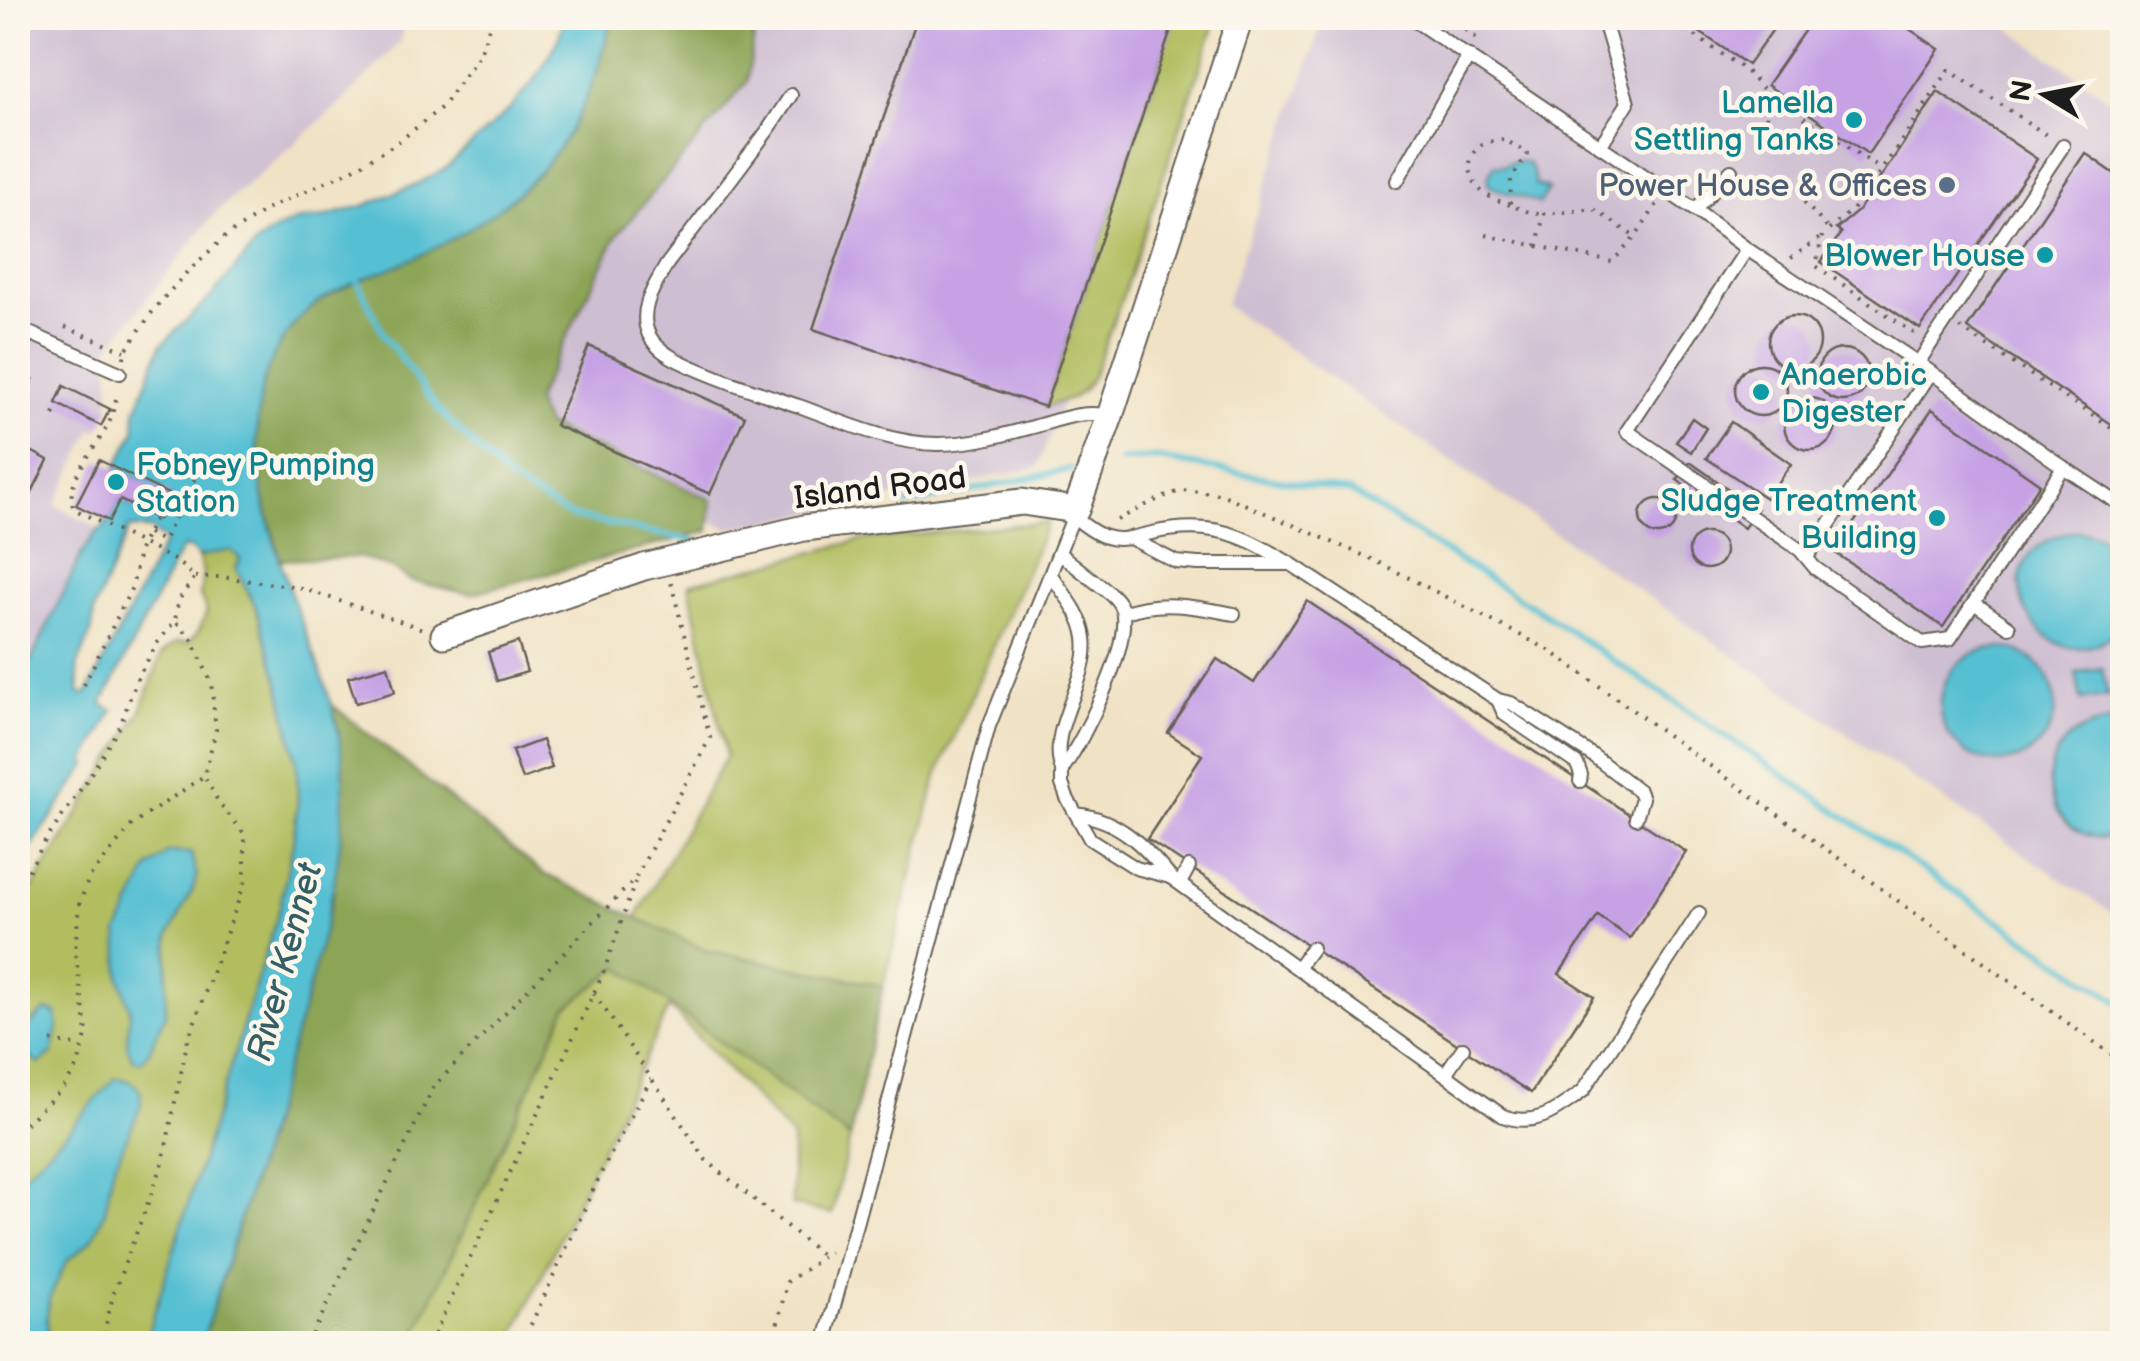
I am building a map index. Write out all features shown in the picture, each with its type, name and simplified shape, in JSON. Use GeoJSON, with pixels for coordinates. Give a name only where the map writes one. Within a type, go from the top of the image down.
{"type":"FeatureCollection","features":[{"type":"Feature","properties":{"kind":"street"},"geometry":{"type":"LineString","coordinates":[[1075,514],[1240,18]]}},
{"type":"Feature","properties":{"kind":"street","name":"Island Road"},"geometry":{"type":"LineString","coordinates":[[444,635],[644,567],[804,528],[1022,502],[1075,514]]}},
{"type":"Feature","properties":{"kind":"lane"},"geometry":{"type":"LineString","coordinates":[[1411,18],[2122,506]]}},
{"type":"Feature","properties":{"kind":"lane"},"geometry":{"type":"LineString","coordinates":[[1600,146],[1628,103],[1603,18]]}},
{"type":"Feature","properties":{"kind":"lane"},"geometry":{"type":"LineString","coordinates":[[1397,182],[1469,56]]}},
{"type":"Feature","properties":{"kind":"lane"},"geometry":{"type":"LineString","coordinates":[[792,95],[666,264],[653,288],[646,325],[659,348],[754,390],[860,428],[914,442],[938,444],[987,438],[1092,411],[1110,416]]}},
{"type":"Feature","properties":{"kind":"lane"},"geometry":{"type":"LineString","coordinates":[[1918,363],[2064,146]]}},
{"type":"Feature","properties":{"kind":"lane"},"geometry":{"type":"LineString","coordinates":[[1695,210],[1731,171]]}},
{"type":"Feature","properties":{"kind":"lane"},"geometry":{"type":"LineString","coordinates":[[1746,249],[1627,430],[1800,550],[1815,568],[1922,643],[1950,639],[2063,467]]}},
{"type":"Feature","properties":{"kind":"lane"},"geometry":{"type":"LineString","coordinates":[[18,328],[120,373]]}},
{"type":"Feature","properties":{"kind":"lane"},"geometry":{"type":"LineString","coordinates":[[1807,557],[1931,372]]}},
{"type":"Feature","properties":{"kind":"lane"},"geometry":{"type":"LineString","coordinates":[[824,1344],[989,726],[1075,514],[1110,539],[1182,528],[1222,531],[1257,544],[1498,700],[1511,703],[1576,744],[1639,791],[1642,798],[1636,818]]}},
{"type":"Feature","properties":{"kind":"lane"},"geometry":{"type":"LineString","coordinates":[[1132,538],[1176,562],[1291,564]]}},
{"type":"Feature","properties":{"kind":"lane"},"geometry":{"type":"LineString","coordinates":[[1060,554],[1112,594],[1123,613],[1114,662],[1082,740],[1062,770]]}},
{"type":"Feature","properties":{"kind":"lane"},"geometry":{"type":"LineString","coordinates":[[1050,575],[1082,624],[1085,640],[1085,654],[1061,734],[1058,758],[1067,798],[1090,839],[1136,868],[1175,880]]}},
{"type":"Feature","properties":{"kind":"lane"},"geometry":{"type":"LineString","coordinates":[[1974,603],[2009,627]]}},
{"type":"Feature","properties":{"kind":"lane"},"geometry":{"type":"LineString","coordinates":[[1123,613],[1171,604],[1234,614]]}},
{"type":"Feature","properties":{"kind":"lane"},"geometry":{"type":"LineString","coordinates":[[1498,700],[1504,714],[1576,764],[1580,782]]}},
{"type":"Feature","properties":{"kind":"lane"},"geometry":{"type":"LineString","coordinates":[[1076,814],[1102,819],[1141,843],[1175,880],[1503,1116],[1514,1120],[1542,1119],[1583,1091],[1699,913]]}},
{"type":"Feature","properties":{"kind":"lane"},"geometry":{"type":"LineString","coordinates":[[1175,880],[1189,867]]}},
{"type":"Feature","properties":{"kind":"lane"},"geometry":{"type":"LineString","coordinates":[[1298,967],[1312,948]]}},
{"type":"Feature","properties":{"kind":"lane"},"geometry":{"type":"LineString","coordinates":[[1445,1074],[1463,1048]]}},
{"type":"Feature","properties":{"kind":"path"},"geometry":{"type":"LineString","coordinates":[[444,635],[298,586],[196,576],[176,561],[74,509],[70,498],[86,460],[108,424],[126,351],[155,308],[226,236],[274,206],[350,171],[397,143],[442,107],[480,54],[492,18]]}},
{"type":"Feature","properties":{"kind":"path"},"geometry":{"type":"LineString","coordinates":[[1669,18],[1882,170]]}},
{"type":"Feature","properties":{"kind":"path"},"geometry":{"type":"LineString","coordinates":[[1774,266],[1800,254],[1860,202],[1948,70],[2064,146]]}},
{"type":"Feature","properties":{"kind":"path"},"geometry":{"type":"LineString","coordinates":[[1765,138],[1768,92]]}},
{"type":"Feature","properties":{"kind":"path"},"geometry":{"type":"LineString","coordinates":[[1510,205],[1512,179],[1528,154],[1504,138],[1481,145],[1472,155],[1469,171],[1486,195],[1526,212],[1594,209],[1635,237]]}},
{"type":"Feature","properties":{"kind":"path"},"geometry":{"type":"LineString","coordinates":[[1486,235],[1612,262],[1660,200]]}},
{"type":"Feature","properties":{"kind":"path"},"geometry":{"type":"LineString","coordinates":[[1804,202],[1828,230]]}},
{"type":"Feature","properties":{"kind":"path"},"geometry":{"type":"LineString","coordinates":[[1537,246],[1544,214]]}},
{"type":"Feature","properties":{"kind":"path"},"geometry":{"type":"LineString","coordinates":[[1822,236],[1816,266],[1931,345]]}},
{"type":"Feature","properties":{"kind":"path"},"geometry":{"type":"LineString","coordinates":[[1948,320],[2122,435]]}},
{"type":"Feature","properties":{"kind":"path"},"geometry":{"type":"LineString","coordinates":[[59,325],[126,351]]}},
{"type":"Feature","properties":{"kind":"path"},"geometry":{"type":"LineString","coordinates":[[54,415],[58,407]]}},
{"type":"Feature","properties":{"kind":"path"},"geometry":{"type":"LineString","coordinates":[[148,531],[163,541],[196,476]]}},
{"type":"Feature","properties":{"kind":"path"},"geometry":{"type":"LineString","coordinates":[[1075,514],[1118,520],[1182,490],[1221,494],[1374,560],[1549,650],[2122,1062]]}},
{"type":"Feature","properties":{"kind":"path"},"geometry":{"type":"LineString","coordinates":[[84,685],[133,586],[142,544],[155,518]]}},
{"type":"Feature","properties":{"kind":"path"},"geometry":{"type":"LineString","coordinates":[[430,1344],[604,971],[636,879],[710,738],[665,562]]}},
{"type":"Feature","properties":{"kind":"path"},"geometry":{"type":"LineString","coordinates":[[18,889],[120,726],[137,680],[175,620],[178,602],[196,576]]}},
{"type":"Feature","properties":{"kind":"path"},"geometry":{"type":"LineString","coordinates":[[18,1130],[64,1087],[78,1065],[87,1032],[75,952],[79,905],[89,878],[132,825],[204,776],[216,730],[210,682],[192,638],[175,620]]}},
{"type":"Feature","properties":{"kind":"path"},"geometry":{"type":"LineString","coordinates":[[102,1344],[114,1292],[162,1166],[187,1043],[245,882],[245,835],[218,802],[204,776]]}},
{"type":"Feature","properties":{"kind":"path"},"geometry":{"type":"LineString","coordinates":[[308,1344],[434,1086],[636,879]]}},
{"type":"Feature","properties":{"kind":"path"},"geometry":{"type":"LineString","coordinates":[[594,992],[706,1160],[824,1256],[787,1282],[773,1344]]}},
{"type":"Feature","properties":{"kind":"path"},"geometry":{"type":"LineString","coordinates":[[51,1041],[83,1047]]}},
{"type":"Feature","properties":{"kind":"path"},"geometry":{"type":"LineString","coordinates":[[522,1344],[603,1169],[651,1079]]}},
{"type":"Feature","properties":{"kind":"shaded area"},"geometry":{"type":"Polygon","coordinates":[[[18,18],[406,18],[400,42],[340,104],[215,213],[109,347],[110,409],[98,431],[93,429],[55,505],[96,527],[18,688],[18,18]]]}},
{"type":"Feature","properties":{"kind":"shaded area"},"geometry":{"type":"Polygon","coordinates":[[[755,18],[1208,18],[1112,281],[1037,468],[729,529],[517,438],[617,235],[747,82],[755,18]]]}},
{"type":"Feature","properties":{"kind":"shaded area"},"geometry":{"type":"Polygon","coordinates":[[[1324,18],[1994,18],[2122,108],[2122,920],[1225,305],[1324,18]]]}},
{"type":"Feature","properties":{"kind":"green space"},"geometry":{"type":"Polygon","coordinates":[[[611,18],[757,18],[747,82],[617,235],[535,401],[546,425],[712,500],[709,531],[470,594],[411,581],[392,568],[359,557],[280,560],[260,481],[256,438],[262,389],[278,344],[300,316],[315,305],[478,223],[540,172],[564,141],[583,105],[611,18]]]}},
{"type":"Feature","properties":{"kind":"green space"},"geometry":{"type":"Polygon","coordinates":[[[1175,18],[1217,18],[1093,376],[1071,399],[1045,407],[1175,18]]]}},
{"type":"Feature","properties":{"kind":"green space"},"geometry":{"type":"Polygon","coordinates":[[[1048,522],[937,776],[883,986],[705,950],[636,918],[726,756],[689,584],[865,539],[1048,522]]]}},
{"type":"Feature","properties":{"kind":"green space"},"geometry":{"type":"Polygon","coordinates":[[[231,549],[240,559],[236,569],[256,607],[280,686],[297,764],[298,801],[280,907],[145,1343],[18,1343],[18,912],[140,713],[162,653],[175,643],[189,642],[199,630],[207,612],[200,596],[203,572],[198,557],[231,549]]]}},
{"type":"Feature","properties":{"kind":"green space"},"geometry":{"type":"Polygon","coordinates":[[[331,704],[544,874],[705,950],[883,986],[850,1138],[619,967],[567,1007],[411,1343],[202,1344],[333,895],[343,769],[331,704]]]}},
{"type":"Feature","properties":{"kind":"green space"},"geometry":{"type":"Polygon","coordinates":[[[619,966],[850,1138],[832,1214],[792,1205],[792,1137],[669,1007],[510,1343],[411,1344],[567,1007],[619,966]]]}},
{"type":"Feature","properties":{"kind":"water","name":"River Kennet"},"geometry":{"type":"Polygon","coordinates":[[[564,18],[611,18],[589,93],[554,154],[532,180],[474,226],[313,306],[294,324],[278,348],[264,380],[257,443],[263,496],[294,602],[335,716],[343,773],[340,845],[309,987],[202,1343],[145,1343],[280,907],[298,801],[297,764],[280,686],[256,607],[236,569],[240,559],[231,550],[198,557],[191,549],[184,547],[180,551],[102,704],[113,711],[85,762],[88,764],[18,871],[18,688],[82,553],[108,522],[120,500],[158,519],[170,496],[116,468],[135,431],[136,410],[161,345],[272,232],[295,221],[366,205],[446,168],[510,109],[536,78],[558,41],[564,18]],[[129,528],[94,610],[92,630],[77,667],[80,694],[87,694],[165,541],[150,529],[129,528]]]}},
{"type":"Feature","properties":{"kind":"water"},"geometry":{"type":"Polygon","coordinates":[[[1528,163],[1535,184],[1548,189],[1540,204],[1488,185],[1494,165],[1528,163]]]}},
{"type":"Feature","properties":{"kind":"water"},"geometry":{"type":"Polygon","coordinates":[[[2078,531],[2103,538],[2122,553],[2122,625],[2095,645],[2069,647],[2045,636],[2028,616],[2020,591],[2024,565],[2042,544],[2078,531]]]}},
{"type":"Feature","properties":{"kind":"water"},"geometry":{"type":"Polygon","coordinates":[[[1998,648],[2020,652],[2039,664],[2051,683],[2055,705],[2051,727],[2039,746],[2020,758],[1998,762],[1976,758],[1957,746],[1945,727],[1941,705],[1945,683],[1957,664],[1976,652],[1998,648]]]}},
{"type":"Feature","properties":{"kind":"water"},"geometry":{"type":"Polygon","coordinates":[[[2102,668],[2108,695],[2081,700],[2076,673],[2102,668]]]}},
{"type":"Feature","properties":{"kind":"water"},"geometry":{"type":"Polygon","coordinates":[[[2108,722],[2122,725],[2122,835],[2096,837],[2075,829],[2060,813],[2051,793],[2051,771],[2059,750],[2078,732],[2108,722]]]}},
{"type":"Feature","properties":{"kind":"water"},"geometry":{"type":"Polygon","coordinates":[[[169,852],[191,853],[197,876],[169,936],[165,1015],[141,1062],[133,1059],[127,1046],[130,1009],[120,977],[118,933],[148,869],[169,852]]]}},
{"type":"Feature","properties":{"kind":"water"},"geometry":{"type":"Polygon","coordinates":[[[46,1010],[56,1013],[58,1028],[52,1054],[39,1064],[24,1043],[32,1023],[46,1010]]]}},
{"type":"Feature","properties":{"kind":"water"},"geometry":{"type":"Polygon","coordinates":[[[115,1078],[136,1086],[141,1093],[140,1108],[113,1169],[105,1211],[92,1240],[67,1261],[49,1299],[48,1343],[18,1343],[18,1180],[115,1078]]]}},
{"type":"Feature","properties":{"kind":"building"},"geometry":{"type":"Polygon","coordinates":[[[917,18],[1175,18],[1045,407],[813,329],[917,18]]]}},
{"type":"Feature","properties":{"kind":"building"},"geometry":{"type":"Polygon","coordinates":[[[1679,18],[1781,18],[1748,65],[1679,18]]]}},
{"type":"Feature","properties":{"kind":"building","name":"Lamella Settling Tanks"},"geometry":{"type":"Polygon","coordinates":[[[1813,18],[1893,18],[1939,49],[1868,154],[1767,85],[1813,18]]]}},
{"type":"Feature","properties":{"kind":"building","name":"Power House & Offices"},"geometry":{"type":"Polygon","coordinates":[[[1938,92],[2037,159],[1920,329],[1821,262],[1841,233],[1836,229],[1858,211],[1938,92]]]}},
{"type":"Feature","properties":{"kind":"building"},"geometry":{"type":"Polygon","coordinates":[[[2085,153],[2122,179],[2122,431],[1967,328],[2085,153]]]}},
{"type":"Feature","properties":{"kind":"building","name":"Anaerobic Digester"},"geometry":{"type":"Polygon","coordinates":[[[1794,316],[1812,324],[1820,342],[1812,360],[1794,368],[1776,360],[1768,342],[1776,324],[1794,316]]]}},
{"type":"Feature","properties":{"kind":"building"},"geometry":{"type":"Polygon","coordinates":[[[589,346],[745,416],[710,494],[555,425],[589,346]]]}},
{"type":"Feature","properties":{"kind":"building","name":"Anaerobic Digester"},"geometry":{"type":"Polygon","coordinates":[[[1843,349],[1861,357],[1869,375],[1861,393],[1843,401],[1825,393],[1817,375],[1825,357],[1843,349]]]}},
{"type":"Feature","properties":{"kind":"building","name":"Anaerobic Digester"},"geometry":{"type":"Polygon","coordinates":[[[1761,364],[1779,372],[1787,390],[1779,408],[1761,416],[1743,408],[1735,390],[1743,372],[1761,364]]]}},
{"type":"Feature","properties":{"kind":"building"},"geometry":{"type":"Polygon","coordinates":[[[18,371],[33,379],[18,410],[18,371]]]}},
{"type":"Feature","properties":{"kind":"building"},"geometry":{"type":"Polygon","coordinates":[[[64,386],[110,409],[101,426],[56,403],[64,386]]]}},
{"type":"Feature","properties":{"kind":"building","name":"Anaerobic Digester"},"geometry":{"type":"Polygon","coordinates":[[[1810,398],[1828,406],[1836,424],[1828,442],[1810,450],[1792,442],[1784,424],[1792,406],[1810,398]]]}},
{"type":"Feature","properties":{"kind":"building","name":"Sludge Treatment Building"},"geometry":{"type":"Polygon","coordinates":[[[1932,409],[2040,484],[1943,627],[1834,552],[1932,409]]]}},
{"type":"Feature","properties":{"kind":"building"},"geometry":{"type":"Polygon","coordinates":[[[1692,418],[1706,428],[1691,452],[1676,442],[1692,418]]]}},
{"type":"Feature","properties":{"kind":"building"},"geometry":{"type":"Polygon","coordinates":[[[1731,422],[1791,464],[1766,498],[1706,458],[1731,422]]]}},
{"type":"Feature","properties":{"kind":"building"},"geometry":{"type":"Polygon","coordinates":[[[18,444],[48,460],[24,508],[18,505],[18,444]]]}},
{"type":"Feature","properties":{"kind":"building","name":"Fobney Pumping Station"},"geometry":{"type":"Polygon","coordinates":[[[99,460],[170,495],[158,519],[120,500],[109,521],[76,505],[99,460]]]}},
{"type":"Feature","properties":{"kind":"building"},"geometry":{"type":"Polygon","coordinates":[[[1690,462],[1757,509],[1744,528],[1677,480],[1690,462]]]}},
{"type":"Feature","properties":{"kind":"building"},"geometry":{"type":"Polygon","coordinates":[[[1658,499],[1671,504],[1676,517],[1671,530],[1658,535],[1645,530],[1640,517],[1645,504],[1658,499]]]}},
{"type":"Feature","properties":{"kind":"building"},"geometry":{"type":"Polygon","coordinates":[[[1707,533],[1720,538],[1725,551],[1720,564],[1707,569],[1694,564],[1689,551],[1694,538],[1707,533]]]}},
{"type":"Feature","properties":{"kind":"building"},"geometry":{"type":"Polygon","coordinates":[[[1307,601],[1686,852],[1630,938],[1598,916],[1559,974],[1594,997],[1531,1093],[1147,839],[1202,755],[1168,733],[1217,659],[1254,683],[1307,601]]]}},
{"type":"Feature","properties":{"kind":"building"},"geometry":{"type":"Polygon","coordinates":[[[518,642],[527,672],[497,681],[488,652],[518,642]]]}},
{"type":"Feature","properties":{"kind":"building"},"geometry":{"type":"Polygon","coordinates":[[[388,666],[395,692],[356,703],[348,677],[388,666]]]}},
{"type":"Feature","properties":{"kind":"building"},"geometry":{"type":"Polygon","coordinates":[[[542,740],[552,768],[522,779],[512,751],[542,740]]]}},
{"type":"Feature","properties":{"kind":"waterway"},"geometry":{"type":"LineString","coordinates":[[354,274],[385,337],[440,412],[510,481],[570,516],[704,543]]}},
{"type":"Feature","properties":{"kind":"waterway"},"geometry":{"type":"LineString","coordinates":[[1120,461],[1153,458],[1350,492],[1543,613],[2122,1004]]}},
{"type":"Feature","properties":{"kind":"waterway"},"geometry":{"type":"LineString","coordinates":[[907,504],[1072,469]]}},
{"type":"Feature","properties":{"kind":"place","name":"Lamella Settling Tanks"},"geometry":{"type":"Point","coordinates":[1854,120]}},
{"type":"Feature","properties":{"kind":"place","name":"Power House & Offices"},"geometry":{"type":"Point","coordinates":[1947,185]}},
{"type":"Feature","properties":{"kind":"place","name":"Blower House"},"geometry":{"type":"Point","coordinates":[2045,255]}},
{"type":"Feature","properties":{"kind":"place","name":"Anaerobic Digester"},"geometry":{"type":"Point","coordinates":[1761,392]}},
{"type":"Feature","properties":{"kind":"place","name":"Fobney Pumping Station"},"geometry":{"type":"Point","coordinates":[116,482]}},
{"type":"Feature","properties":{"kind":"place","name":"Sludge Treatment Building"},"geometry":{"type":"Point","coordinates":[1937,518]}}]}
